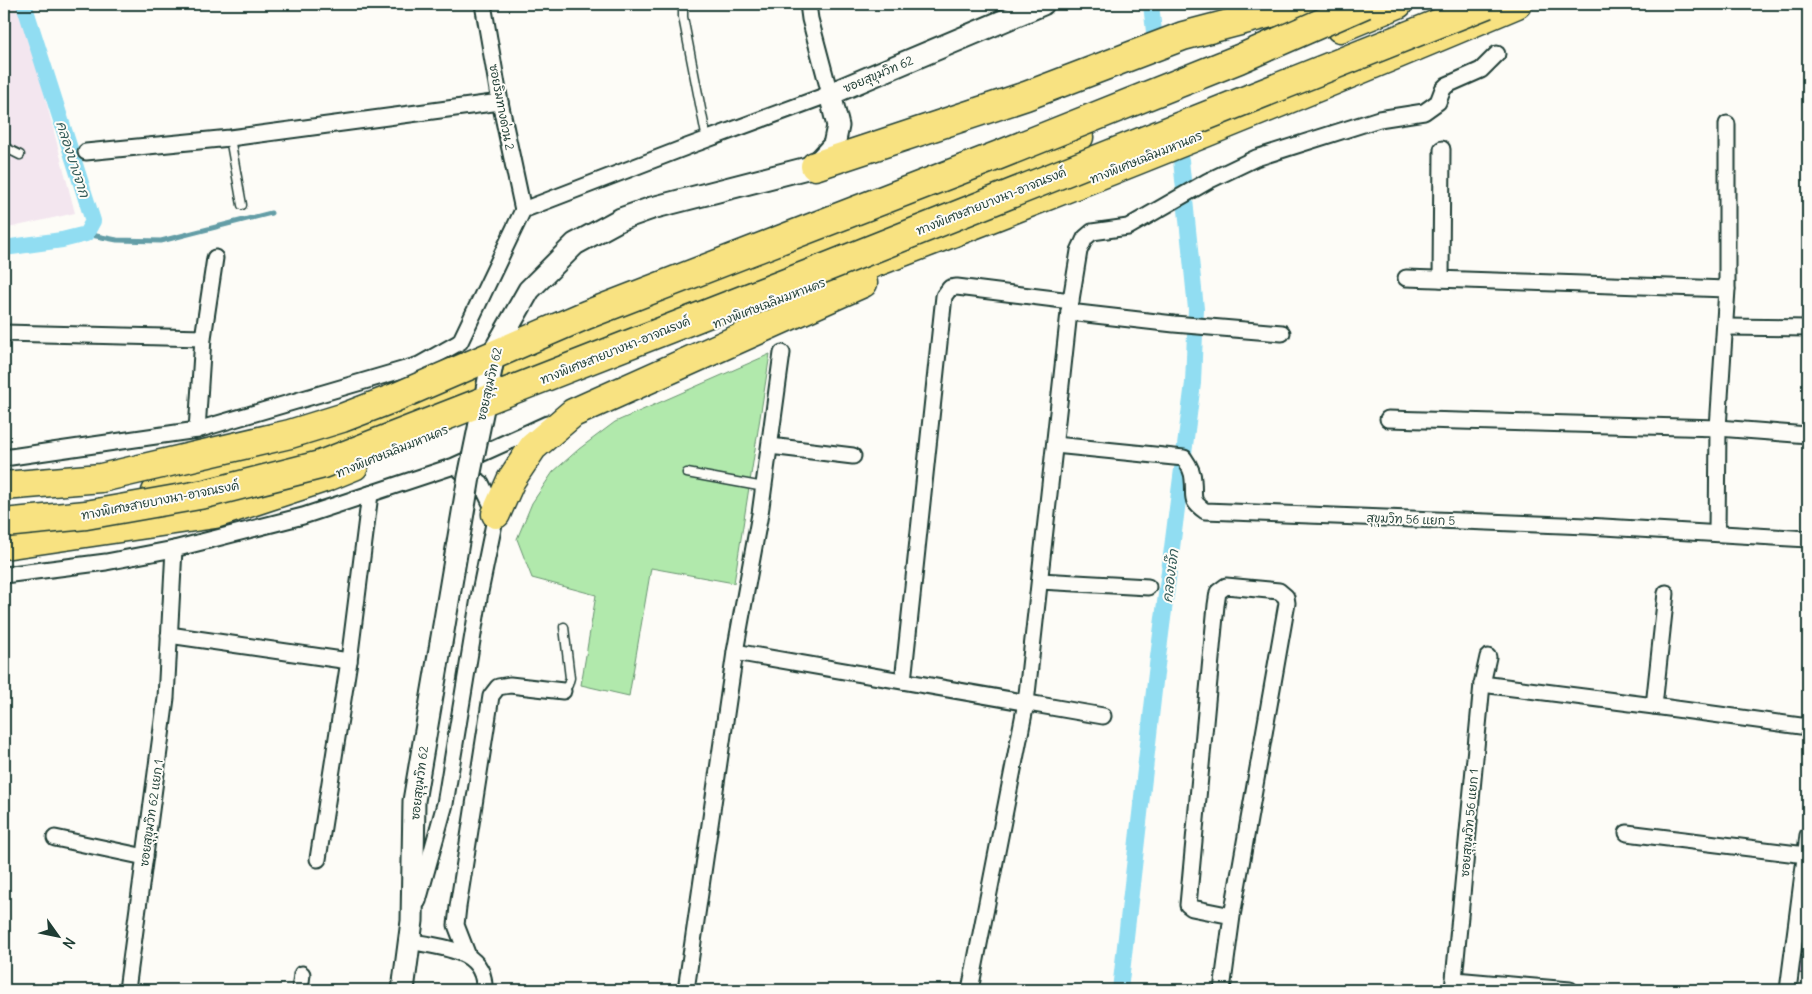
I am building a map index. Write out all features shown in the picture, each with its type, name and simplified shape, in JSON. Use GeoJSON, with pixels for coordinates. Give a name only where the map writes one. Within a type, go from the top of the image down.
{"type":"FeatureCollection","features":[{"type":"Feature","properties":{"kind":"highway"},"geometry":{"type":"LineString","coordinates":[[816,166],[1026,96],[1183,36],[1305,4]]}},
{"type":"Feature","properties":{"kind":"highway"},"geometry":{"type":"LineString","coordinates":[[4,486],[101,478],[290,434],[342,418],[394,398],[586,315],[999,155],[1239,58],[1365,4]]}},
{"type":"Feature","properties":{"kind":"highway"},"geometry":{"type":"LineString","coordinates":[[4,514],[60,509],[144,495],[304,454],[668,304],[912,207],[1398,4]]}},
{"type":"Feature","properties":{"kind":"highway","name":"ทางพิเศษสายบางนา-อาจณรงค์"},"geometry":{"type":"LineString","coordinates":[[4,523],[86,514],[205,494],[320,465],[827,267],[1487,4]]}},
{"type":"Feature","properties":{"kind":"highway","name":"ทางพิเศษเฉลิมมหานคร"},"geometry":{"type":"LineString","coordinates":[[4,545],[215,514],[318,480],[673,340],[1027,205],[1343,78],[1517,4]]}},
{"type":"Feature","properties":{"kind":"highway"},"geometry":{"type":"LineString","coordinates":[[496,514],[511,480],[533,447],[573,412],[938,250],[1027,205]]}},
{"type":"Feature","properties":{"kind":"street","name":"ซอยริมทางด่วน 2"},"geometry":{"type":"LineString","coordinates":[[482,4],[523,210]]}},
{"type":"Feature","properties":{"kind":"street"},"geometry":{"type":"LineString","coordinates":[[4,458],[197,430],[419,364],[460,342],[523,210],[830,94],[810,19],[808,4]]}},
{"type":"Feature","properties":{"kind":"street","name":"ซอยสุขุมวิท 62"},"geometry":{"type":"LineString","coordinates":[[403,990],[411,931],[414,801],[469,477],[495,350],[529,290],[575,244],[621,219],[652,208],[816,166],[834,145],[838,126],[830,94],[1042,4]]}},
{"type":"Feature","properties":{"kind":"street"},"geometry":{"type":"LineString","coordinates":[[970,990],[1026,703],[1070,306],[1080,251],[1085,238],[1092,232],[1128,227],[1208,181],[1256,158],[1380,118],[1424,112],[1438,102],[1443,89],[1447,85],[1481,70],[1497,54]]}},
{"type":"Feature","properties":{"kind":"street"},"geometry":{"type":"LineString","coordinates":[[86,152],[230,138],[500,102]]}},
{"type":"Feature","properties":{"kind":"street"},"geometry":{"type":"LineString","coordinates":[[1717,533],[1718,428],[1727,289],[1727,124]]}},
{"type":"Feature","properties":{"kind":"street"},"geometry":{"type":"LineString","coordinates":[[1441,279],[1442,150]]}},
{"type":"Feature","properties":{"kind":"street"},"geometry":{"type":"LineString","coordinates":[[197,430],[203,338],[215,258]]}},
{"type":"Feature","properties":{"kind":"street"},"geometry":{"type":"LineString","coordinates":[[1406,278],[1727,289]]}},
{"type":"Feature","properties":{"kind":"street"},"geometry":{"type":"LineString","coordinates":[[903,681],[944,296],[950,288],[957,287],[1174,324],[1282,333]]}},
{"type":"Feature","properties":{"kind":"street"},"geometry":{"type":"LineString","coordinates":[[1726,327],[1808,328]]}},
{"type":"Feature","properties":{"kind":"street"},"geometry":{"type":"LineString","coordinates":[[4,333],[203,338]]}},
{"type":"Feature","properties":{"kind":"street"},"geometry":{"type":"LineString","coordinates":[[686,990],[735,652],[764,487],[782,353]]}},
{"type":"Feature","properties":{"kind":"street"},"geometry":{"type":"LineString","coordinates":[[4,574],[106,562],[174,549],[303,516],[454,466],[573,412]]}},
{"type":"Feature","properties":{"kind":"street"},"geometry":{"type":"LineString","coordinates":[[1388,419],[1718,428],[1808,435]]}},
{"type":"Feature","properties":{"kind":"street","name":"สุขุมวิท 56 แยก 5"},"geometry":{"type":"LineString","coordinates":[[1054,445],[1184,458],[1190,466],[1193,479],[1193,499],[1197,506],[1205,511],[1587,526],[1808,539]]}},
{"type":"Feature","properties":{"kind":"street"},"geometry":{"type":"LineString","coordinates":[[770,446],[853,456]]}},
{"type":"Feature","properties":{"kind":"street"},"geometry":{"type":"LineString","coordinates":[[454,466],[481,483],[496,514],[480,592],[445,804],[411,931],[468,956],[479,966],[485,980],[484,990]]}},
{"type":"Feature","properties":{"kind":"street"},"geometry":{"type":"LineString","coordinates":[[318,859],[348,661],[370,494]]}},
{"type":"Feature","properties":{"kind":"street","name":"ซอยสุขุมวิท 62 แยก 1"},"geometry":{"type":"LineString","coordinates":[[127,990],[166,698],[174,549]]}},
{"type":"Feature","properties":{"kind":"street"},"geometry":{"type":"LineString","coordinates":[[1040,581],[1148,587]]}},
{"type":"Feature","properties":{"kind":"street"},"geometry":{"type":"LineString","coordinates":[[1222,990],[1232,916],[1287,603],[1286,597],[1279,591],[1226,586],[1218,592],[1216,605],[1188,904],[1192,908],[1232,916]]}},
{"type":"Feature","properties":{"kind":"street"},"geometry":{"type":"LineString","coordinates":[[1654,706],[1666,592]]}},
{"type":"Feature","properties":{"kind":"street"},"geometry":{"type":"LineString","coordinates":[[170,635],[348,661]]}},
{"type":"Feature","properties":{"kind":"street"},"geometry":{"type":"LineString","coordinates":[[735,652],[1103,716]]}},
{"type":"Feature","properties":{"kind":"street","name":"ซอยสุขุมวิท 56 แยก 1"},"geometry":{"type":"LineString","coordinates":[[1454,985],[1482,684],[1488,657]]}},
{"type":"Feature","properties":{"kind":"street"},"geometry":{"type":"LineString","coordinates":[[1482,684],[1808,727]]}},
{"type":"Feature","properties":{"kind":"street"},"geometry":{"type":"LineString","coordinates":[[468,956],[456,925],[491,696],[498,687],[510,685],[563,691]]}},
{"type":"Feature","properties":{"kind":"street"},"geometry":{"type":"LineString","coordinates":[[1627,833],[1806,855]]}},
{"type":"Feature","properties":{"kind":"street"},"geometry":{"type":"LineString","coordinates":[[1788,990],[1808,835]]}},
{"type":"Feature","properties":{"kind":"street"},"geometry":{"type":"LineString","coordinates":[[55,838],[145,856]]}},
{"type":"Feature","properties":{"kind":"street"},"geometry":{"type":"LineString","coordinates":[[300,990],[302,974]]}},
{"type":"Feature","properties":{"kind":"street"},"geometry":{"type":"LineString","coordinates":[[1454,985],[1570,990]]}},
{"type":"Feature","properties":{"kind":"lane"},"geometry":{"type":"LineString","coordinates":[[683,4],[683,17],[707,140]]}},
{"type":"Feature","properties":{"kind":"lane"},"geometry":{"type":"LineString","coordinates":[[230,138],[242,205]]}},
{"type":"Feature","properties":{"kind":"lane"},"geometry":{"type":"LineString","coordinates":[[4,147],[20,155]]}},
{"type":"Feature","properties":{"kind":"lane"},"geometry":{"type":"LineString","coordinates":[[687,473],[764,487]]}},
{"type":"Feature","properties":{"kind":"lane"},"geometry":{"type":"LineString","coordinates":[[563,691],[568,686],[570,678],[564,626]]}},
{"type":"Feature","properties":{"kind":"shaded area"},"geometry":{"type":"Polygon","coordinates":[[[4,4],[21,4],[75,213],[4,229],[4,4]]]}},
{"type":"Feature","properties":{"kind":"green space"},"geometry":{"type":"Polygon","coordinates":[[[770,354],[734,583],[651,568],[629,696],[581,685],[596,595],[532,578],[517,539],[532,503],[553,472],[579,449],[615,422],[770,354]]]}},
{"type":"Feature","properties":{"kind":"building"},"geometry":{"type":"Polygon","coordinates":[[[1804,934],[1808,934],[1808,974],[1798,973],[1804,934]]]}},
{"type":"Feature","properties":{"kind":"waterway","name":"คลองบางจาก"},"geometry":{"type":"LineString","coordinates":[[4,248],[62,240],[86,234],[93,221],[24,4]]}},
{"type":"Feature","properties":{"kind":"waterway","name":"คลองเจ๊ก"},"geometry":{"type":"LineString","coordinates":[[1151,4],[1154,32]]}},
{"type":"Feature","properties":{"kind":"waterway","name":"คลองเจ๊ก"},"geometry":{"type":"LineString","coordinates":[[1120,990],[1156,673],[1193,383],[1196,309],[1181,160]]}},
{"type":"Feature","properties":{"kind":"waterway"},"geometry":{"type":"LineString","coordinates":[[86,234],[117,240],[161,241],[271,213]]}}]}
